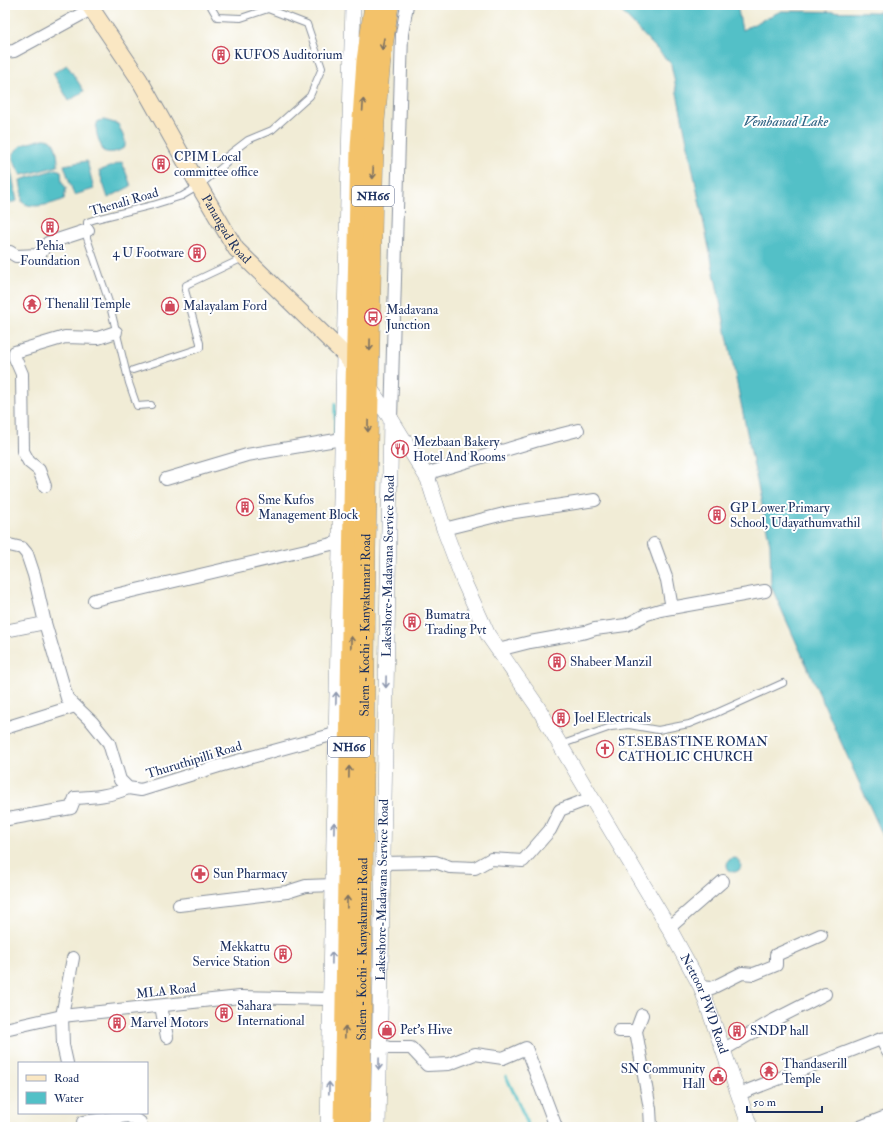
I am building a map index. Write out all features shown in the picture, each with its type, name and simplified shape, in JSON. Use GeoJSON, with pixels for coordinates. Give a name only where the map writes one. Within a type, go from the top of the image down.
{"type":"FeatureCollection","features":[{"type":"Feature","properties":{"kind":"highway","name":"Salem - Kochi - Kanyakumari Road"},"geometry":{"type":"LineString","coordinates":[[343,1127],[349,361],[366,61],[374,5]]}},
{"type":"Feature","properties":{"kind":"highway","name":"Salem - Kochi - Kanyakumari Road"},"geometry":{"type":"LineString","coordinates":[[361,1127],[366,558],[375,121],[381,61],[389,5]]}},
{"type":"Feature","properties":{"kind":"highway"},"geometry":{"type":"LineString","coordinates":[[349,361],[369,387]]}},
{"type":"Feature","properties":{"kind":"main road","name":"Panangad Road"},"geometry":{"type":"LineString","coordinates":[[90,7],[139,79],[236,249],[349,361]]}},
{"type":"Feature","properties":{"kind":"street"},"geometry":{"type":"LineString","coordinates":[[328,1127],[342,439],[349,361],[353,5]]}},
{"type":"Feature","properties":{"kind":"street","name":"Lakeshore-Madavana Service Road"},"geometry":{"type":"LineString","coordinates":[[378,1127],[391,419],[402,34],[407,5]]}},
{"type":"Feature","properties":{"kind":"street"},"geometry":{"type":"LineString","coordinates":[[5,52],[14,51],[90,7]]}},
{"type":"Feature","properties":{"kind":"street"},"geometry":{"type":"LineString","coordinates":[[5,253],[10,252],[16,256],[39,255],[48,243],[88,230]]}},
{"type":"Feature","properties":{"kind":"street"},"geometry":{"type":"LineString","coordinates":[[45,486],[39,470],[29,462],[23,451],[22,374],[15,358],[15,352],[65,337],[98,338],[116,332]]}},
{"type":"Feature","properties":{"kind":"street","name":"Nettoor PWD Road"},"geometry":{"type":"LineString","coordinates":[[369,387],[391,419],[429,481],[444,529],[464,582],[488,635],[537,706],[559,745],[635,869],[701,987],[750,1127]]}},
{"type":"Feature","properties":{"kind":"street"},"geometry":{"type":"LineString","coordinates":[[429,481],[432,472],[535,441],[578,430]]}},
{"type":"Feature","properties":{"kind":"street"},"geometry":{"type":"LineString","coordinates":[[166,479],[247,455],[342,439]]}},
{"type":"Feature","properties":{"kind":"street"},"geometry":{"type":"LineString","coordinates":[[444,529],[508,513],[595,500]]}},
{"type":"Feature","properties":{"kind":"street"},"geometry":{"type":"LineString","coordinates":[[94,600],[340,542]]}},
{"type":"Feature","properties":{"kind":"street"},"geometry":{"type":"LineString","coordinates":[[5,544],[22,548],[27,554],[67,698],[92,722],[109,742],[120,780],[128,788]]}},
{"type":"Feature","properties":{"kind":"street"},"geometry":{"type":"LineString","coordinates":[[654,544],[667,580],[672,608]]}},
{"type":"Feature","properties":{"kind":"street"},"geometry":{"type":"LineString","coordinates":[[498,650],[595,629],[626,625],[647,614],[672,608],[765,591]]}},
{"type":"Feature","properties":{"kind":"street"},"geometry":{"type":"LineString","coordinates":[[5,631],[45,623]]}},
{"type":"Feature","properties":{"kind":"street"},"geometry":{"type":"LineString","coordinates":[[5,728],[74,706]]}},
{"type":"Feature","properties":{"kind":"street","name":"Thuruthipilli Road"},"geometry":{"type":"LineString","coordinates":[[8,819],[71,808],[75,798],[100,796],[120,792],[128,788],[141,790],[219,766],[335,734]]}},
{"type":"Feature","properties":{"kind":"street"},"geometry":{"type":"LineString","coordinates":[[383,863],[435,862],[450,868],[474,868],[491,859],[523,861],[550,830],[560,810],[591,798]]}},
{"type":"Feature","properties":{"kind":"street"},"geometry":{"type":"LineString","coordinates":[[669,928],[723,881]]}},
{"type":"Feature","properties":{"kind":"street"},"geometry":{"type":"LineString","coordinates":[[179,905],[287,892],[306,886],[334,885]]}},
{"type":"Feature","properties":{"kind":"street"},"geometry":{"type":"LineString","coordinates":[[701,987],[712,988],[742,973],[754,974],[776,965],[776,955],[821,935]]}},
{"type":"Feature","properties":{"kind":"street"},"geometry":{"type":"LineString","coordinates":[[67,1062],[63,1045],[62,1016],[73,958]]}},
{"type":"Feature","properties":{"kind":"street"},"geometry":{"type":"LineString","coordinates":[[723,1050],[772,1021],[825,994]]}},
{"type":"Feature","properties":{"kind":"street","name":"MLA Road"},"geometry":{"type":"LineString","coordinates":[[5,1029],[62,1016],[240,997],[331,999]]}},
{"type":"Feature","properties":{"kind":"street"},"geometry":{"type":"LineString","coordinates":[[162,1006],[167,1037]]}},
{"type":"Feature","properties":{"kind":"street"},"geometry":{"type":"LineString","coordinates":[[642,1014],[636,1031],[650,1109],[651,1127]]}},
{"type":"Feature","properties":{"kind":"street"},"geometry":{"type":"LineString","coordinates":[[620,1031],[636,1031]]}},
{"type":"Feature","properties":{"kind":"street"},"geometry":{"type":"LineString","coordinates":[[739,1094],[884,1038],[888,1052]]}},
{"type":"Feature","properties":{"kind":"street"},"geometry":{"type":"LineString","coordinates":[[379,1045],[389,1048],[411,1048],[427,1065],[448,1064],[475,1054],[503,1058],[526,1048],[556,1127]]}},
{"type":"Feature","properties":{"kind":"street"},"geometry":{"type":"LineString","coordinates":[[82,1121],[128,1116],[140,1122],[141,1127]]}},
{"type":"Feature","properties":{"kind":"street"},"geometry":{"type":"LineString","coordinates":[[860,1127],[888,1116]]}},
{"type":"Feature","properties":{"kind":"lane"},"geometry":{"type":"LineString","coordinates":[[199,186],[228,162],[227,156],[248,140],[272,130],[310,96],[322,68],[307,24],[268,9],[241,18],[217,17],[210,5]]}},
{"type":"Feature","properties":{"kind":"lane","name":"Thenali Road"},"geometry":{"type":"LineString","coordinates":[[151,405],[137,406],[129,383],[109,302],[87,238],[87,222],[182,196],[199,186]]}},
{"type":"Feature","properties":{"kind":"lane"},"geometry":{"type":"LineString","coordinates":[[133,370],[200,348],[200,343],[185,290],[186,285],[245,257]]}},
{"type":"Feature","properties":{"kind":"lane"},"geometry":{"type":"LineString","coordinates":[[559,745],[610,728],[629,725],[658,730],[690,724],[783,683]]}},
{"type":"Feature","properties":{"kind":"water","name":"Vembanad Lake"},"geometry":{"type":"Polygon","coordinates":[[[618,5],[737,5],[742,30],[781,11],[888,11],[888,847],[771,586],[770,544],[671,64],[618,8],[618,5]]]}},
{"type":"Feature","properties":{"kind":"water"},"geometry":{"type":"Polygon","coordinates":[[[67,65],[84,91],[69,101],[53,73],[67,65]]]}},
{"type":"Feature","properties":{"kind":"water"},"geometry":{"type":"Polygon","coordinates":[[[104,120],[118,124],[125,140],[125,147],[114,152],[103,151],[96,129],[98,121],[104,120]]]}},
{"type":"Feature","properties":{"kind":"water"},"geometry":{"type":"Polygon","coordinates":[[[43,139],[50,140],[54,144],[57,152],[58,166],[21,175],[13,160],[13,153],[22,145],[43,139]]]}},
{"type":"Feature","properties":{"kind":"water"},"geometry":{"type":"Polygon","coordinates":[[[5,150],[7,150],[17,201],[5,204],[5,150]]]}},
{"type":"Feature","properties":{"kind":"water"},"geometry":{"type":"Polygon","coordinates":[[[87,161],[94,189],[74,195],[64,165],[87,161]]]}},
{"type":"Feature","properties":{"kind":"water"},"geometry":{"type":"Polygon","coordinates":[[[122,162],[131,186],[108,198],[99,171],[122,162]]]}},
{"type":"Feature","properties":{"kind":"water"},"geometry":{"type":"Polygon","coordinates":[[[56,169],[61,171],[62,182],[66,188],[64,199],[54,203],[37,206],[31,206],[22,202],[20,180],[56,169]]]}},
{"type":"Feature","properties":{"kind":"water"},"geometry":{"type":"Polygon","coordinates":[[[731,858],[737,858],[741,862],[741,868],[737,872],[731,872],[727,868],[727,862],[731,858]]]}},
{"type":"Feature","properties":{"kind":"waterway"},"geometry":{"type":"LineString","coordinates":[[335,404],[335,437]]}},
{"type":"Feature","properties":{"kind":"waterway"},"geometry":{"type":"LineString","coordinates":[[506,1076],[525,1117],[527,1125]]}},
{"type":"Feature","properties":{"kind":"place","name":"KUFOS Auditorium"},"geometry":{"type":"Point","coordinates":[221,55]}},
{"type":"Feature","properties":{"kind":"place","name":"CPIM Local committee office"},"geometry":{"type":"Point","coordinates":[161,164]}},
{"type":"Feature","properties":{"kind":"place","name":"Pehia Foundation"},"geometry":{"type":"Point","coordinates":[50,227]}},
{"type":"Feature","properties":{"kind":"place","name":"4 U Footware"},"geometry":{"type":"Point","coordinates":[197,253]}},
{"type":"Feature","properties":{"kind":"place","name":"Thenalil Temple"},"geometry":{"type":"Point","coordinates":[32,304]}},
{"type":"Feature","properties":{"kind":"place","name":"Malayalam Ford"},"geometry":{"type":"Point","coordinates":[170,306]}},
{"type":"Feature","properties":{"kind":"place","name":"Madavana Junction"},"geometry":{"type":"Point","coordinates":[373,317]}},
{"type":"Feature","properties":{"kind":"place","name":"Mezbaan Bakery Hotel And Rooms"},"geometry":{"type":"Point","coordinates":[400,449]}},
{"type":"Feature","properties":{"kind":"place","name":"Sme Kufos Management Block"},"geometry":{"type":"Point","coordinates":[245,507]}},
{"type":"Feature","properties":{"kind":"place","name":"GP Lower Primary School, Udayathumvathil"},"geometry":{"type":"Point","coordinates":[717,515]}},
{"type":"Feature","properties":{"kind":"place","name":"Bumatra Trading Pvt"},"geometry":{"type":"Point","coordinates":[412,622]}},
{"type":"Feature","properties":{"kind":"place","name":"Shabeer Manzil"},"geometry":{"type":"Point","coordinates":[557,662]}},
{"type":"Feature","properties":{"kind":"place","name":"Joel Electricals"},"geometry":{"type":"Point","coordinates":[561,718]}},
{"type":"Feature","properties":{"kind":"place","name":"ST.SEBASTINE ROMAN CATHOLIC CHURCH"},"geometry":{"type":"Point","coordinates":[605,749]}},
{"type":"Feature","properties":{"kind":"place","name":"Sun Pharmacy"},"geometry":{"type":"Point","coordinates":[200,874]}},
{"type":"Feature","properties":{"kind":"place","name":"Mekkattu Service Station"},"geometry":{"type":"Point","coordinates":[283,954]}},
{"type":"Feature","properties":{"kind":"place","name":"Sahara International"},"geometry":{"type":"Point","coordinates":[224,1013]}},
{"type":"Feature","properties":{"kind":"place","name":"Marvel Motors"},"geometry":{"type":"Point","coordinates":[117,1023]}},
{"type":"Feature","properties":{"kind":"place","name":"Pet's Hive"},"geometry":{"type":"Point","coordinates":[387,1030]}},
{"type":"Feature","properties":{"kind":"place","name":"SNDP hall"},"geometry":{"type":"Point","coordinates":[737,1031]}},
{"type":"Feature","properties":{"kind":"place","name":"Thandaserill Temple"},"geometry":{"type":"Point","coordinates":[769,1071]}},
{"type":"Feature","properties":{"kind":"place","name":"SN Community Hall"},"geometry":{"type":"Point","coordinates":[718,1076]}}]}
